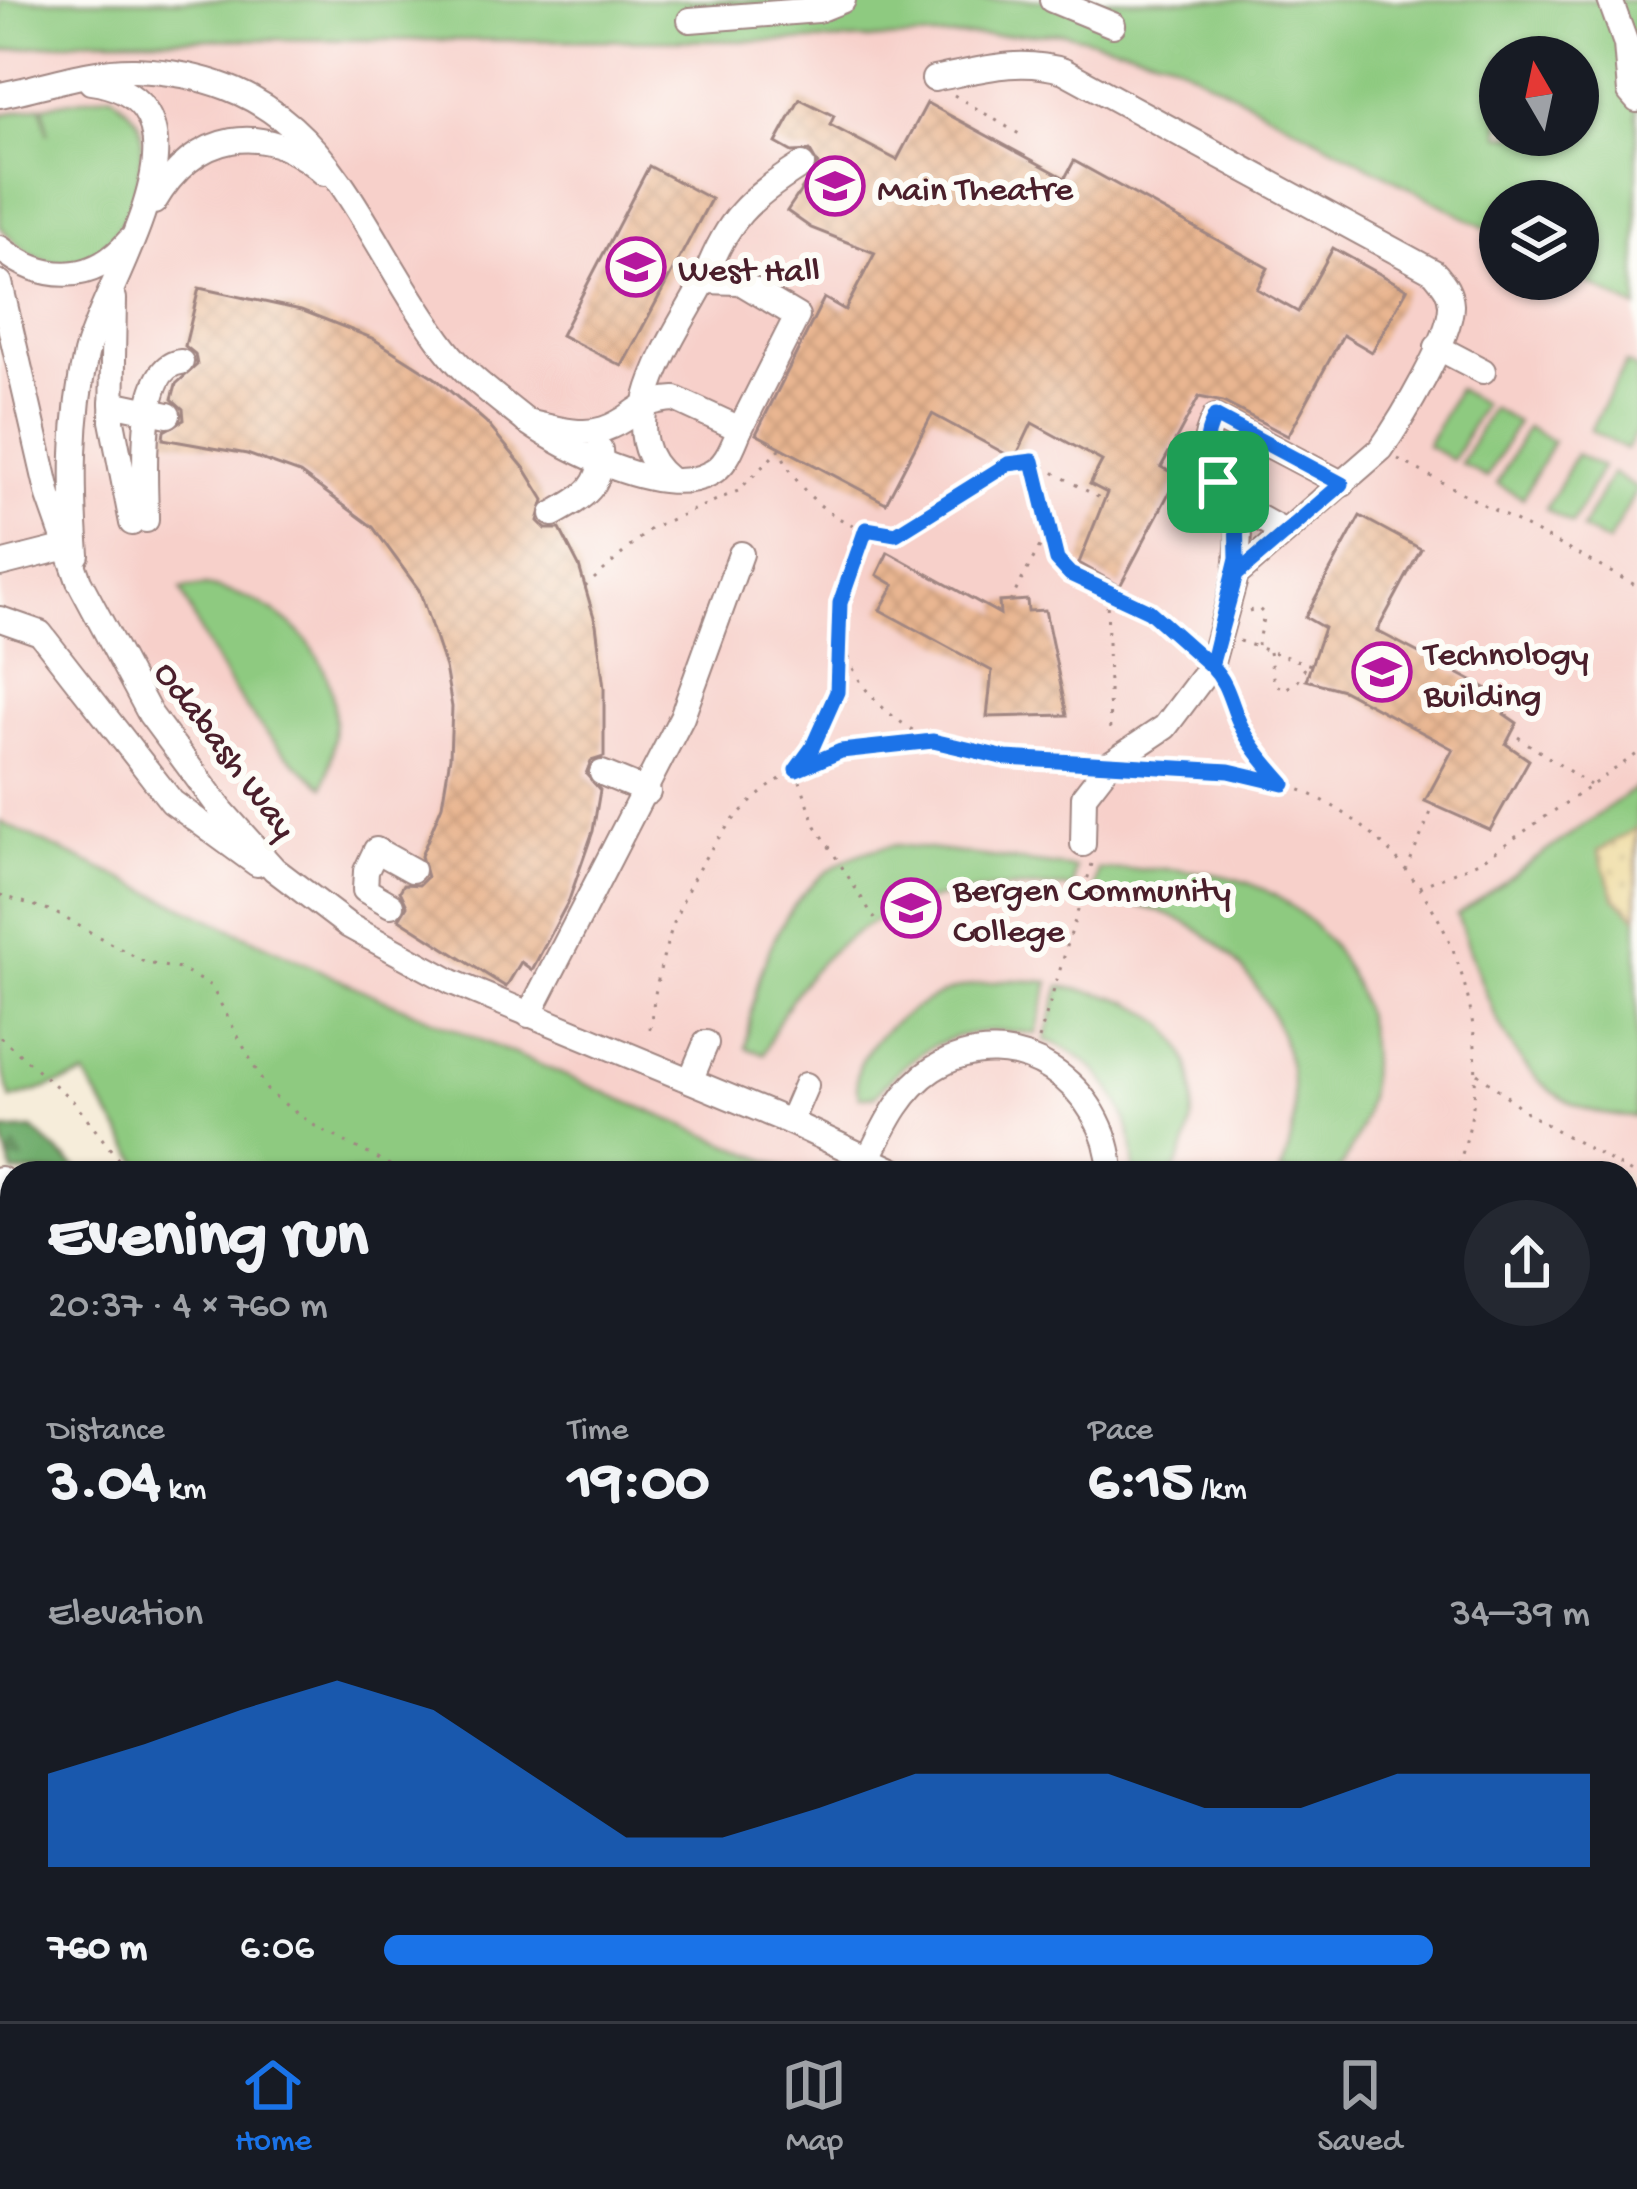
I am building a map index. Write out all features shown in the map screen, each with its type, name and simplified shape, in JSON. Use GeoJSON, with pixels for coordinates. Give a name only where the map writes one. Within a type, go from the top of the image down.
{"type":"FeatureCollection","features":[{"type":"Feature","properties":{"kind":"street"},"geometry":{"type":"LineString","coordinates":[[690,20],[818,10],[843,0]]}},
{"type":"Feature","properties":{"kind":"street"},"geometry":{"type":"LineString","coordinates":[[1052,0],[1113,25]]}},
{"type":"Feature","properties":{"kind":"street"},"geometry":{"type":"LineString","coordinates":[[1610,0],[1626,44],[1630,92],[1637,100]]}},
{"type":"Feature","properties":{"kind":"street"},"geometry":{"type":"LineString","coordinates":[[944,77],[1037,62],[1064,71],[1434,272],[1448,289],[1451,309],[1437,346],[1381,449],[1236,575]]}},
{"type":"Feature","properties":{"kind":"street"},"geometry":{"type":"LineString","coordinates":[[4,97],[68,78],[130,70],[243,94],[281,113],[307,137],[347,194],[448,352],[526,422],[566,450],[669,479],[708,476],[725,461],[797,316],[740,282],[704,281]]}},
{"type":"Feature","properties":{"kind":"street"},"geometry":{"type":"LineString","coordinates":[[0,248],[32,269],[60,276],[89,271],[116,257],[137,231],[156,157],[153,130],[128,94],[108,84],[68,78]]}},
{"type":"Feature","properties":{"kind":"street"},"geometry":{"type":"LineString","coordinates":[[79,581],[74,457],[87,350],[137,231],[165,183],[188,159],[236,137],[276,142],[318,167],[347,194]]}},
{"type":"Feature","properties":{"kind":"street"},"geometry":{"type":"LineString","coordinates":[[669,479],[647,454],[642,426],[646,401],[731,222],[749,198],[802,165]]}},
{"type":"Feature","properties":{"kind":"street"},"geometry":{"type":"LineString","coordinates":[[116,279],[112,403],[139,522],[158,411],[158,374],[170,363],[181,362]]}},
{"type":"Feature","properties":{"kind":"street","name":"Odabash Way"},"geometry":{"type":"LineString","coordinates":[[0,283],[63,548],[150,714],[222,811],[274,869],[349,926],[529,1016],[691,1079],[873,1161]]}},
{"type":"Feature","properties":{"kind":"street"},"geometry":{"type":"LineString","coordinates":[[1437,346],[1483,371]]}},
{"type":"Feature","properties":{"kind":"street"},"geometry":{"type":"LineString","coordinates":[[526,422],[580,433],[598,430],[646,401],[691,402],[740,429]]}},
{"type":"Feature","properties":{"kind":"street"},"geometry":{"type":"LineString","coordinates":[[112,403],[158,411]]}},
{"type":"Feature","properties":{"kind":"street"},"geometry":{"type":"LineString","coordinates":[[1285,532],[1236,506],[1207,463],[1206,434],[1215,416],[1342,484]]}},
{"type":"Feature","properties":{"kind":"street"},"geometry":{"type":"LineString","coordinates":[[553,514],[588,494],[599,481],[598,430]]}},
{"type":"Feature","properties":{"kind":"street"},"geometry":{"type":"LineString","coordinates":[[1087,854],[1084,796],[1108,765],[1165,728],[1211,666],[1236,575],[1236,506]]}},
{"type":"Feature","properties":{"kind":"street"},"geometry":{"type":"LineString","coordinates":[[0,564],[63,548]]}},
{"type":"Feature","properties":{"kind":"street"},"geometry":{"type":"LineString","coordinates":[[529,1016],[585,891],[648,792],[682,717],[741,554]]}},
{"type":"Feature","properties":{"kind":"street"},"geometry":{"type":"LineString","coordinates":[[0,619],[40,633],[66,660],[139,766],[172,802],[349,926]]}},
{"type":"Feature","properties":{"kind":"street"},"geometry":{"type":"LineString","coordinates":[[602,773],[648,792]]}},
{"type":"Feature","properties":{"kind":"street"},"geometry":{"type":"LineString","coordinates":[[392,905],[365,890],[366,872],[376,850],[412,870]]}},
{"type":"Feature","properties":{"kind":"street"},"geometry":{"type":"LineString","coordinates":[[691,1079],[706,1042]]}},
{"type":"Feature","properties":{"kind":"street"},"geometry":{"type":"LineString","coordinates":[[869,1159],[892,1112],[932,1070],[958,1057],[992,1052],[1032,1059],[1071,1081],[1090,1103],[1110,1161]]}},
{"type":"Feature","properties":{"kind":"street"},"geometry":{"type":"LineString","coordinates":[[790,1122],[806,1085]]}},
{"type":"Feature","properties":{"kind":"path"},"geometry":{"type":"LineString","coordinates":[[944,77],[962,104],[1019,134]]}},
{"type":"Feature","properties":{"kind":"path"},"geometry":{"type":"LineString","coordinates":[[585,587],[651,528],[738,490],[780,449],[789,474],[810,498],[866,529],[896,534],[1008,464],[1033,461],[1107,502]]}},
{"type":"Feature","properties":{"kind":"path"},"geometry":{"type":"LineString","coordinates":[[1381,449],[1637,586]]}},
{"type":"Feature","properties":{"kind":"path"},"geometry":{"type":"LineString","coordinates":[[1033,461],[1057,560],[1107,594],[1149,611],[1211,666],[1227,682],[1239,723],[1257,753],[1284,784],[1376,840],[1419,887],[1462,973],[1472,1007],[1477,1073],[1472,1119],[1459,1161]]}},
{"type":"Feature","properties":{"kind":"path"},"geometry":{"type":"LineString","coordinates":[[796,770],[812,748],[837,692],[840,603],[866,529]]}},
{"type":"Feature","properties":{"kind":"path"},"geometry":{"type":"LineString","coordinates":[[1010,602],[1049,529]]}},
{"type":"Feature","properties":{"kind":"path"},"geometry":{"type":"LineString","coordinates":[[1107,594],[1108,765]]}},
{"type":"Feature","properties":{"kind":"path"},"geometry":{"type":"LineString","coordinates":[[1240,613],[1258,608],[1264,614],[1257,647]]}},
{"type":"Feature","properties":{"kind":"path"},"geometry":{"type":"LineString","coordinates":[[842,635],[877,703],[933,741]]}},
{"type":"Feature","properties":{"kind":"path"},"geometry":{"type":"LineString","coordinates":[[1220,635],[1309,664],[1292,687],[1283,690],[1274,683],[1268,651]]}},
{"type":"Feature","properties":{"kind":"path"},"geometry":{"type":"LineString","coordinates":[[1518,737],[1591,786]]}},
{"type":"Feature","properties":{"kind":"path"},"geometry":{"type":"LineString","coordinates":[[650,1029],[676,911],[700,859],[723,827],[796,770],[841,751],[933,741],[1006,758],[1229,771],[1284,784]]}},
{"type":"Feature","properties":{"kind":"path"},"geometry":{"type":"LineString","coordinates":[[1419,887],[1481,861],[1637,754]]}},
{"type":"Feature","properties":{"kind":"path"},"geometry":{"type":"LineString","coordinates":[[796,770],[816,826],[875,919]]}},
{"type":"Feature","properties":{"kind":"path"},"geometry":{"type":"LineString","coordinates":[[1406,872],[1434,805]]}},
{"type":"Feature","properties":{"kind":"path"},"geometry":{"type":"LineString","coordinates":[[1032,1059],[1087,854]]}},
{"type":"Feature","properties":{"kind":"path"},"geometry":{"type":"LineString","coordinates":[[0,895],[52,911],[146,963],[180,969],[211,986],[226,1006],[242,1054],[268,1092],[315,1126],[382,1161]]}},
{"type":"Feature","properties":{"kind":"path"},"geometry":{"type":"LineString","coordinates":[[0,1037],[73,1101],[120,1161]]}},
{"type":"Feature","properties":{"kind":"path"},"geometry":{"type":"LineString","coordinates":[[1477,1073],[1530,1115],[1608,1161]]}},
{"type":"Feature","properties":{"kind":"shaded area","name":"Bergen Community College"},"geometry":{"type":"Polygon","coordinates":[[[1064,33],[1169,59],[1479,225],[1479,300],[1599,300],[1599,289],[1637,309],[1637,1161],[768,1161],[371,994],[0,822],[0,51],[94,39],[1064,33]]]}},
{"type":"Feature","properties":{"kind":"green space"},"geometry":{"type":"Polygon","coordinates":[[[0,0],[1637,0],[1637,309],[1599,289],[1599,180],[1479,180],[1479,225],[1169,59],[1064,33],[816,41],[94,39],[0,51],[0,0]]]}},
{"type":"Feature","properties":{"kind":"green space"},"geometry":{"type":"Polygon","coordinates":[[[111,94],[140,125],[136,189],[126,216],[93,254],[72,263],[49,262],[25,250],[0,226],[0,115],[41,106],[48,134],[43,106],[111,94]]]}},
{"type":"Feature","properties":{"kind":"green space"},"geometry":{"type":"Polygon","coordinates":[[[1626,363],[1637,369],[1637,430],[1626,450],[1590,430],[1626,363]]]}},
{"type":"Feature","properties":{"kind":"green space"},"geometry":{"type":"Polygon","coordinates":[[[1457,389],[1483,404],[1453,460],[1427,446],[1457,389]]]}},
{"type":"Feature","properties":{"kind":"green space"},"geometry":{"type":"Polygon","coordinates":[[[1491,408],[1517,422],[1487,478],[1461,464],[1491,408]]]}},
{"type":"Feature","properties":{"kind":"green space"},"geometry":{"type":"Polygon","coordinates":[[[1527,427],[1553,441],[1523,498],[1497,484],[1527,427]]]}},
{"type":"Feature","properties":{"kind":"green space"},"geometry":{"type":"Polygon","coordinates":[[[1576,454],[1602,467],[1572,524],[1546,509],[1576,454]]]}},
{"type":"Feature","properties":{"kind":"green space"},"geometry":{"type":"Polygon","coordinates":[[[1612,473],[1637,489],[1608,543],[1582,529],[1612,473]]]}},
{"type":"Feature","properties":{"kind":"green space"},"geometry":{"type":"Polygon","coordinates":[[[206,586],[243,596],[273,612],[298,631],[317,655],[329,683],[334,714],[333,749],[324,786],[277,745],[222,672],[181,589],[206,586]]]}},
{"type":"Feature","properties":{"kind":"green space"},"geometry":{"type":"Polygon","coordinates":[[[1637,787],[1637,1117],[1596,1112],[1562,1098],[1536,1077],[1497,1019],[1457,915],[1637,787]]]}},
{"type":"Feature","properties":{"kind":"green space"},"geometry":{"type":"Polygon","coordinates":[[[0,822],[371,994],[768,1161],[138,1161],[85,1076],[11,1099],[0,1061],[0,822]]]}},
{"type":"Feature","properties":{"kind":"green space"},"geometry":{"type":"Polygon","coordinates":[[[898,845],[1075,868],[1073,888],[973,891],[887,915],[849,937],[816,967],[787,1006],[764,1054],[746,1048],[759,979],[787,916],[832,868],[863,853],[898,845]]]}},
{"type":"Feature","properties":{"kind":"green space"},"geometry":{"type":"Polygon","coordinates":[[[1167,869],[1242,881],[1301,913],[1329,943],[1351,978],[1365,1015],[1371,1055],[1368,1096],[1343,1161],[1284,1161],[1294,1104],[1290,1068],[1280,1033],[1243,970],[1190,925],[1094,893],[1098,870],[1167,869]]]}},
{"type":"Feature","properties":{"kind":"green space"},"geometry":{"type":"Polygon","coordinates":[[[1014,980],[1049,982],[1036,1034],[988,1031],[946,1040],[909,1062],[875,1096],[859,1096],[861,1062],[900,1018],[949,991],[1014,980]]]}},
{"type":"Feature","properties":{"kind":"green space"},"geometry":{"type":"Polygon","coordinates":[[[1060,986],[1107,995],[1156,1018],[1174,1035],[1192,1078],[1191,1126],[1179,1161],[1133,1161],[1129,1130],[1112,1091],[1083,1060],[1045,1040],[1060,986]]]}},
{"type":"Feature","properties":{"kind":"green space"},"geometry":{"type":"Polygon","coordinates":[[[32,1129],[68,1161],[9,1161],[0,1131],[32,1129]]]}},
{"type":"Feature","properties":{"kind":"sand"},"geometry":{"type":"Polygon","coordinates":[[[1637,828],[1637,917],[1615,898],[1598,851],[1637,828]]]}},
{"type":"Feature","properties":{"kind":"building"},"geometry":{"type":"Polygon","coordinates":[[[800,99],[834,116],[830,125],[897,160],[927,103],[1065,178],[1074,161],[1268,268],[1257,289],[1298,312],[1333,248],[1407,289],[1372,352],[1343,335],[1288,436],[1223,402],[1199,397],[1161,467],[1178,476],[1120,586],[1079,563],[1107,493],[1090,484],[1102,461],[1032,423],[1015,459],[932,414],[886,503],[756,434],[824,298],[845,310],[875,253],[811,228],[787,211],[818,165],[810,151],[792,152],[776,143],[800,99]]]}},
{"type":"Feature","properties":{"kind":"building","name":"West Hall"},"geometry":{"type":"Polygon","coordinates":[[[649,166],[711,199],[622,366],[561,335],[649,166]]]}},
{"type":"Feature","properties":{"kind":"building"},"geometry":{"type":"Polygon","coordinates":[[[199,288],[301,310],[372,338],[435,378],[486,422],[525,469],[544,500],[538,521],[546,529],[560,529],[579,566],[596,624],[604,688],[604,757],[591,761],[586,774],[600,790],[593,831],[569,900],[532,970],[521,962],[506,987],[399,919],[407,906],[400,891],[404,884],[419,885],[427,877],[421,856],[442,805],[450,757],[452,707],[445,667],[419,590],[373,527],[300,473],[247,454],[163,439],[164,431],[184,420],[183,409],[172,399],[176,384],[197,365],[195,354],[185,346],[199,288]]]}},
{"type":"Feature","properties":{"kind":"building","name":"Technology Building"},"geometry":{"type":"Polygon","coordinates":[[[1360,516],[1421,549],[1377,631],[1510,701],[1504,714],[1517,723],[1506,744],[1529,760],[1490,830],[1425,801],[1453,749],[1343,690],[1306,680],[1324,628],[1305,617],[1360,516]]]}},
{"type":"Feature","properties":{"kind":"building"},"geometry":{"type":"Polygon","coordinates":[[[888,552],[1000,614],[999,602],[1027,600],[1028,611],[1045,610],[1067,715],[987,717],[992,671],[880,610],[894,585],[877,575],[888,552]]]}},
{"type":"Feature","properties":{"kind":"place","name":"Main Theatre"},"geometry":{"type":"Point","coordinates":[835,186]}},
{"type":"Feature","properties":{"kind":"place","name":"West Hall"},"geometry":{"type":"Point","coordinates":[636,267]}},
{"type":"Feature","properties":{"kind":"place","name":"Technology Building"},"geometry":{"type":"Point","coordinates":[1382,672]}},
{"type":"Feature","properties":{"kind":"place","name":"Bergen Community College"},"geometry":{"type":"Point","coordinates":[911,908]}},
{"type":"Feature","properties":{"kind":"route"},"geometry":{"type":"LineString","coordinates":[[1218,482],[1207,463],[1206,434],[1215,416],[1342,484],[1236,575],[1211,666],[1227,682],[1239,723],[1257,753],[1284,784],[1229,771],[1068,766],[933,741],[841,751],[796,770],[812,748],[837,692],[840,603],[866,529],[896,534],[1008,464],[1033,461],[1057,560],[1070,574],[1149,611],[1211,666],[1237,558],[1236,506],[1218,482]]}}]}
